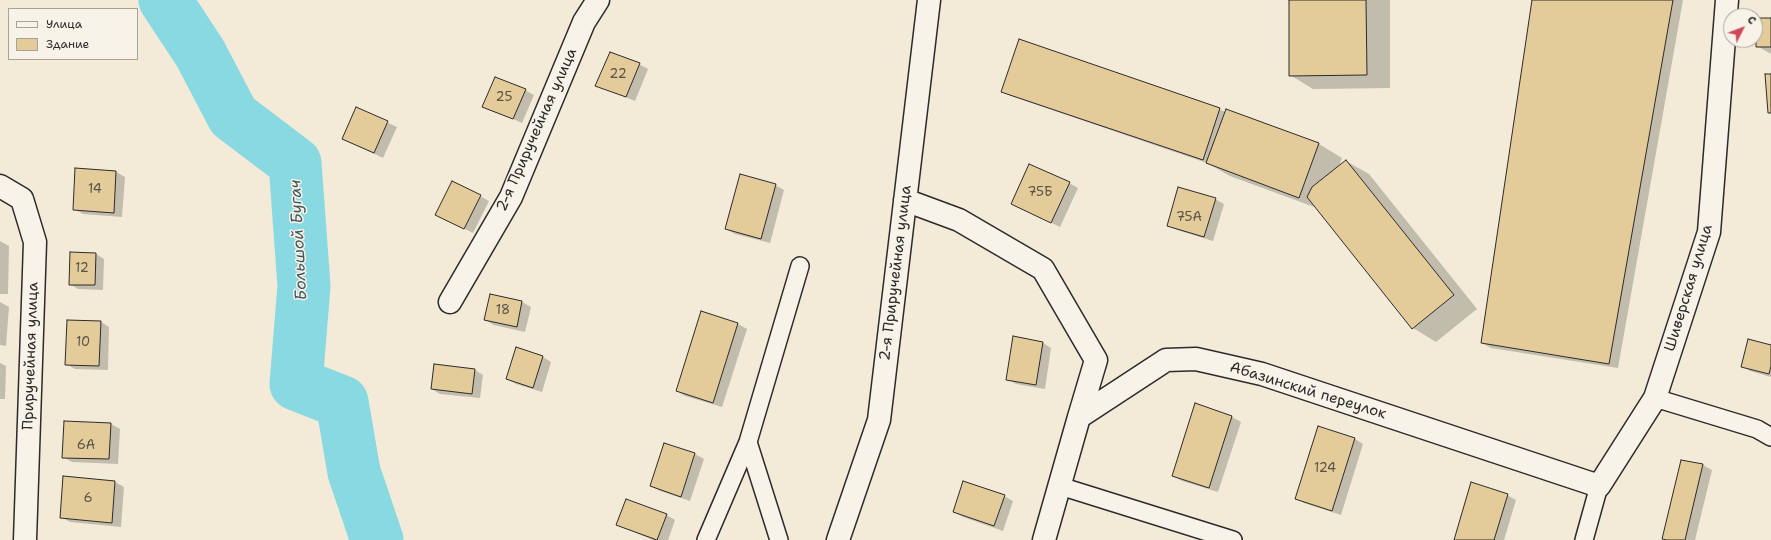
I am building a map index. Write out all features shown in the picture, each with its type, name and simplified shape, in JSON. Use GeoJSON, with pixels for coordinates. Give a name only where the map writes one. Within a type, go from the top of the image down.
{"type":"FeatureCollection","features":[{"type":"Feature","properties":{"kind":"street","name":"2-я Приручейная улица"},"geometry":{"type":"LineString","coordinates":[[450,302],[511,197],[584,22],[598,0]]}},
{"type":"Feature","properties":{"kind":"street","name":"Шиверская улица"},"geometry":{"type":"LineString","coordinates":[[1599,486],[1655,398],[1709,232],[1727,0]]}},
{"type":"Feature","properties":{"kind":"street","name":"2-я Приручейная улица"},"geometry":{"type":"LineString","coordinates":[[838,540],[879,420],[905,200],[924,1]]}},
{"type":"Feature","properties":{"kind":"street","name":"Приручейная улица"},"geometry":{"type":"LineString","coordinates":[[0,186],[22,199],[35,242],[25,540]]}},
{"type":"Feature","properties":{"kind":"street"},"geometry":{"type":"LineString","coordinates":[[905,200],[959,220],[1043,269],[1096,360],[1044,540]]}},
{"type":"Feature","properties":{"kind":"street","name":"Абазинский переулок"},"geometry":{"type":"LineString","coordinates":[[1079,417],[1166,360],[1196,359],[1262,374],[1599,486]]}},
{"type":"Feature","properties":{"kind":"lane"},"geometry":{"type":"LineString","coordinates":[[706,540],[748,442],[800,266]]}},
{"type":"Feature","properties":{"kind":"lane"},"geometry":{"type":"LineString","coordinates":[[1655,398],[1757,429],[1771,437]]}},
{"type":"Feature","properties":{"kind":"lane"},"geometry":{"type":"LineString","coordinates":[[748,442],[779,540]]}},
{"type":"Feature","properties":{"kind":"lane"},"geometry":{"type":"LineString","coordinates":[[1060,486],[1233,540]]}},
{"type":"Feature","properties":{"kind":"lane"},"geometry":{"type":"LineString","coordinates":[[1584,540],[1599,486]]}},
{"type":"Feature","properties":{"kind":"building"},"geometry":{"type":"Polygon","coordinates":[[[1289,0],[1366,0],[1367,75],[1289,76],[1289,0]]]}},
{"type":"Feature","properties":{"kind":"building"},"geometry":{"type":"Polygon","coordinates":[[[1532,0],[1673,0],[1609,364],[1481,343],[1532,0]]]}},
{"type":"Feature","properties":{"kind":"building"},"geometry":{"type":"Polygon","coordinates":[[[1763,18],[1771,18],[1771,47],[1763,47],[1763,18]]]}},
{"type":"Feature","properties":{"kind":"building"},"geometry":{"type":"Polygon","coordinates":[[[1019,39],[1220,108],[1203,160],[1001,92],[1019,39]]]}},
{"type":"Feature","properties":{"kind":"building"},"geometry":{"type":"Polygon","coordinates":[[[610,52],[640,63],[626,97],[595,86],[610,52]]]}},
{"type":"Feature","properties":{"kind":"building"},"geometry":{"type":"Polygon","coordinates":[[[1765,74],[1771,74],[1771,113],[1768,113],[1765,74]]]}},
{"type":"Feature","properties":{"kind":"building"},"geometry":{"type":"Polygon","coordinates":[[[495,77],[526,89],[513,119],[482,107],[495,77]]]}},
{"type":"Feature","properties":{"kind":"building"},"geometry":{"type":"Polygon","coordinates":[[[356,107],[388,121],[374,153],[342,139],[356,107]]]}},
{"type":"Feature","properties":{"kind":"building"},"geometry":{"type":"Polygon","coordinates":[[[1226,109],[1319,143],[1299,198],[1206,163],[1226,109]]]}},
{"type":"Feature","properties":{"kind":"building"},"geometry":{"type":"Polygon","coordinates":[[[1346,160],[1454,295],[1412,329],[1307,197],[1312,187],[1346,160]]]}},
{"type":"Feature","properties":{"kind":"building"},"geometry":{"type":"Polygon","coordinates":[[[1029,164],[1070,182],[1051,223],[1011,204],[1029,164]]]}},
{"type":"Feature","properties":{"kind":"building"},"geometry":{"type":"Polygon","coordinates":[[[75,168],[116,171],[114,213],[73,210],[75,168]]]}},
{"type":"Feature","properties":{"kind":"building"},"geometry":{"type":"Polygon","coordinates":[[[740,174],[776,184],[761,239],[725,229],[740,174]]]}},
{"type":"Feature","properties":{"kind":"building"},"geometry":{"type":"Polygon","coordinates":[[[452,181],[481,195],[464,229],[435,215],[452,181]]]}},
{"type":"Feature","properties":{"kind":"building"},"geometry":{"type":"Polygon","coordinates":[[[1178,187],[1216,198],[1204,237],[1167,226],[1178,187]]]}},
{"type":"Feature","properties":{"kind":"building"},"geometry":{"type":"Polygon","coordinates":[[[70,252],[96,253],[95,285],[69,285],[70,252]]]}},
{"type":"Feature","properties":{"kind":"building"},"geometry":{"type":"Polygon","coordinates":[[[490,294],[522,301],[517,327],[484,320],[490,294]]]}},
{"type":"Feature","properties":{"kind":"building"},"geometry":{"type":"Polygon","coordinates":[[[701,311],[738,323],[713,403],[676,391],[701,311]]]}},
{"type":"Feature","properties":{"kind":"building"},"geometry":{"type":"Polygon","coordinates":[[[67,320],[101,321],[99,366],[65,365],[67,320]]]}},
{"type":"Feature","properties":{"kind":"building"},"geometry":{"type":"Polygon","coordinates":[[[1013,336],[1043,342],[1036,385],[1006,380],[1013,336]]]}},
{"type":"Feature","properties":{"kind":"building"},"geometry":{"type":"Polygon","coordinates":[[[1748,339],[1771,345],[1771,366],[1769,374],[1741,367],[1748,339]]]}},
{"type":"Feature","properties":{"kind":"building"},"geometry":{"type":"Polygon","coordinates":[[[516,347],[543,356],[533,388],[506,379],[516,347]]]}},
{"type":"Feature","properties":{"kind":"building"},"geometry":{"type":"Polygon","coordinates":[[[434,364],[475,369],[472,394],[431,389],[434,364]]]}},
{"type":"Feature","properties":{"kind":"building"},"geometry":{"type":"Polygon","coordinates":[[[1195,403],[1232,416],[1209,488],[1172,476],[1195,403]]]}},
{"type":"Feature","properties":{"kind":"building"},"geometry":{"type":"Polygon","coordinates":[[[64,421],[111,423],[109,459],[62,458],[64,421]]]}},
{"type":"Feature","properties":{"kind":"building"},"geometry":{"type":"Polygon","coordinates":[[[1318,426],[1355,438],[1332,511],[1295,499],[1318,426]]]}},
{"type":"Feature","properties":{"kind":"building"},"geometry":{"type":"Polygon","coordinates":[[[664,443],[695,453],[681,497],[650,486],[664,443]]]}},
{"type":"Feature","properties":{"kind":"building"},"geometry":{"type":"Polygon","coordinates":[[[1681,460],[1703,464],[1685,540],[1662,539],[1681,460]]]}},
{"type":"Feature","properties":{"kind":"building"},"geometry":{"type":"Polygon","coordinates":[[[63,476],[115,481],[112,523],[60,518],[63,476]]]}},
{"type":"Feature","properties":{"kind":"building"},"geometry":{"type":"Polygon","coordinates":[[[963,481],[1005,495],[994,526],[953,512],[963,481]]]}},
{"type":"Feature","properties":{"kind":"building"},"geometry":{"type":"Polygon","coordinates":[[[1471,482],[1508,494],[1494,540],[1454,540],[1471,482]]]}},
{"type":"Feature","properties":{"kind":"building"},"geometry":{"type":"Polygon","coordinates":[[[626,499],[667,514],[657,540],[616,525],[626,499]]]}},
{"type":"Feature","properties":{"kind":"waterway","name":"Большой Бугач"},"geometry":{"type":"LineString","coordinates":[[165,0],[200,53],[233,116],[295,163],[304,286],[296,384],[342,402],[354,472],[377,540]]}}]}
